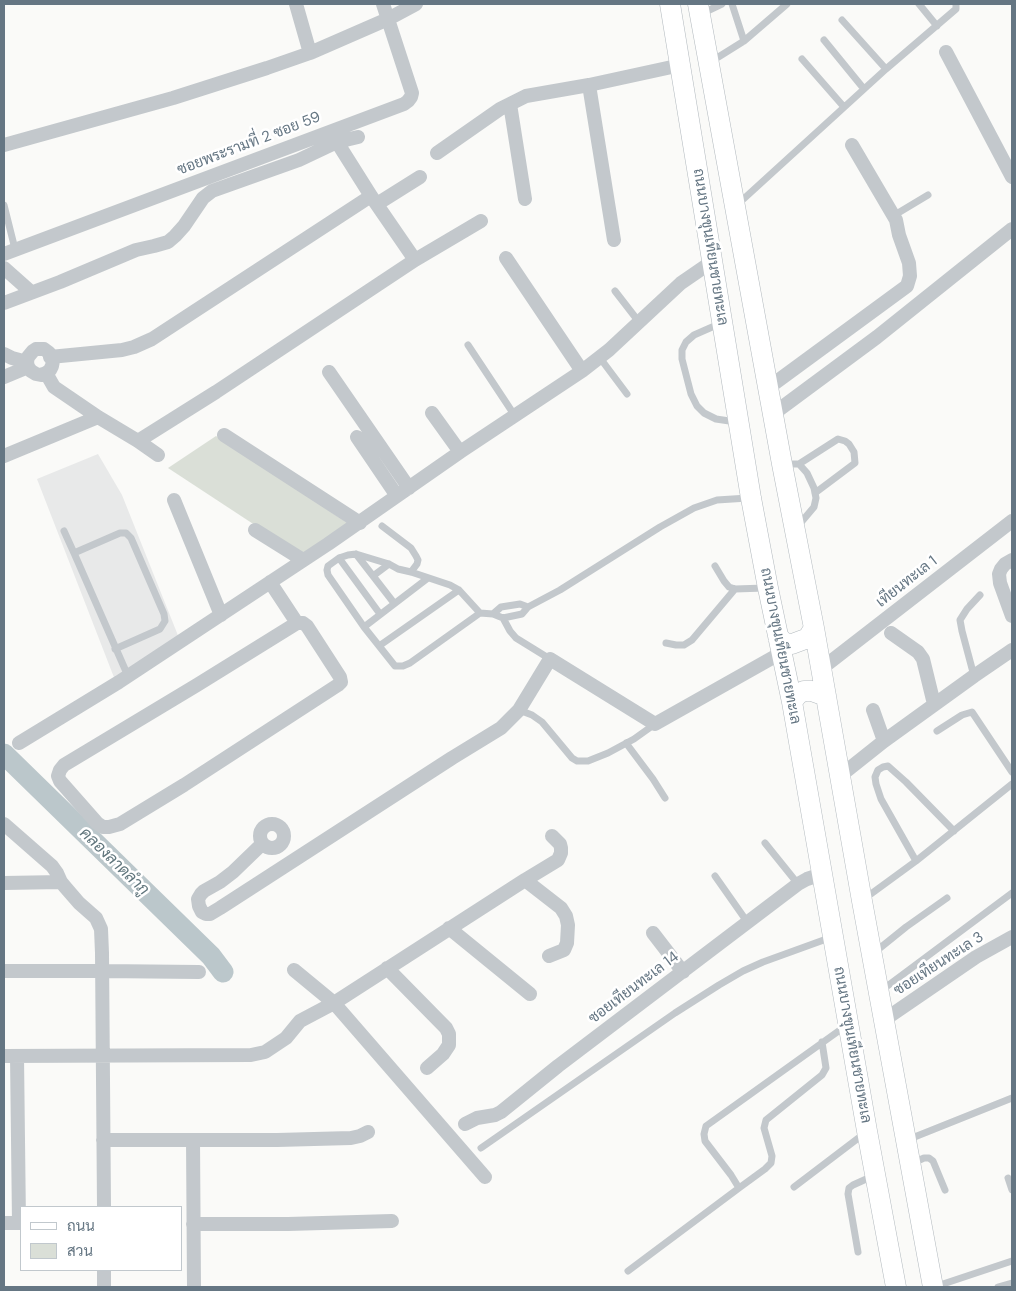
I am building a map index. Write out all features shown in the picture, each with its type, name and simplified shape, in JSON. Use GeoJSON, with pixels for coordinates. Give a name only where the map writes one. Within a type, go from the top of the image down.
{"type":"FeatureCollection","features":[{"type":"Feature","properties":{"kind":"main road","name":"ถนนบางขุนเทียนชายทะเล"},"geometry":{"type":"LineString","coordinates":[[670,4],[751,498],[779,645],[792,702],[896,1287]]}},
{"type":"Feature","properties":{"kind":"main road","name":"ถนนบางขุนเทียนชายทะเล"},"geometry":{"type":"LineString","coordinates":[[699,7],[773,414],[790,464],[795,530],[933,1287]]}},
{"type":"Feature","properties":{"kind":"main road"},"geometry":{"type":"LineString","coordinates":[[779,645],[784,643],[792,644],[808,638],[814,628]]}},
{"type":"Feature","properties":{"kind":"main road"},"geometry":{"type":"LineString","coordinates":[[792,702],[798,694],[804,691],[812,691],[826,696]]}},
{"type":"Feature","properties":{"kind":"street"},"geometry":{"type":"LineString","coordinates":[[296,4],[310,53]]}},
{"type":"Feature","properties":{"kind":"street","name":"ซอยพระรามที่ 2 ซอย 59"},"geometry":{"type":"LineString","coordinates":[[9,252],[404,104],[411,97],[412,93],[384,4]]}},
{"type":"Feature","properties":{"kind":"street"},"geometry":{"type":"LineString","coordinates":[[4,145],[173,98],[310,53],[388,19],[416,4]]}},
{"type":"Feature","properties":{"kind":"street"},"geometry":{"type":"LineString","coordinates":[[946,52],[1012,177]]}},
{"type":"Feature","properties":{"kind":"street"},"geometry":{"type":"LineString","coordinates":[[437,153],[510,104],[526,96],[589,85],[681,65]]}},
{"type":"Feature","properties":{"kind":"street"},"geometry":{"type":"LineString","coordinates":[[589,85],[614,240]]}},
{"type":"Feature","properties":{"kind":"street"},"geometry":{"type":"LineString","coordinates":[[510,104],[525,199]]}},
{"type":"Feature","properties":{"kind":"street"},"geometry":{"type":"LineString","coordinates":[[4,303],[136,250],[168,242],[184,226],[203,198],[212,191],[299,160],[337,142],[358,137]]}},
{"type":"Feature","properties":{"kind":"street"},"geometry":{"type":"LineString","coordinates":[[337,142],[415,260]]}},
{"type":"Feature","properties":{"kind":"street"},"geometry":{"type":"LineString","coordinates":[[768,388],[907,286],[910,276],[909,263],[893,216],[852,144]]}},
{"type":"Feature","properties":{"kind":"street"},"geometry":{"type":"LineString","coordinates":[[50,357],[122,350],[134,347],[152,338],[374,200],[420,177]]}},
{"type":"Feature","properties":{"kind":"street"},"geometry":{"type":"LineString","coordinates":[[138,441],[216,392],[415,260],[481,221]]}},
{"type":"Feature","properties":{"kind":"street"},"geometry":{"type":"LineString","coordinates":[[773,414],[878,337],[1012,229]]}},
{"type":"Feature","properties":{"kind":"street"},"geometry":{"type":"LineString","coordinates":[[506,258],[582,371]]}},
{"type":"Feature","properties":{"kind":"street"},"geometry":{"type":"LineString","coordinates":[[19,743],[128,676],[360,523],[460,452],[582,371],[600,358],[681,283],[713,260]]}},
{"type":"Feature","properties":{"kind":"street"},"geometry":{"type":"LineString","coordinates":[[4,268],[31,292]]}},
{"type":"Feature","properties":{"kind":"street"},"geometry":{"type":"LineString","coordinates":[[36,349],[44,349],[52,356],[50,357],[53,361],[50,370],[41,375],[31,371],[28,365],[28,357],[36,349]]}},
{"type":"Feature","properties":{"kind":"street"},"geometry":{"type":"LineString","coordinates":[[4,354],[28,365]]}},
{"type":"Feature","properties":{"kind":"street"},"geometry":{"type":"LineString","coordinates":[[4,377],[28,365]]}},
{"type":"Feature","properties":{"kind":"street"},"geometry":{"type":"LineString","coordinates":[[329,372],[409,488]]}},
{"type":"Feature","properties":{"kind":"street"},"geometry":{"type":"LineString","coordinates":[[46,373],[54,386],[158,456]]}},
{"type":"Feature","properties":{"kind":"street"},"geometry":{"type":"LineString","coordinates":[[432,413],[460,452]]}},
{"type":"Feature","properties":{"kind":"street"},"geometry":{"type":"LineString","coordinates":[[4,456],[98,417]]}},
{"type":"Feature","properties":{"kind":"street"},"geometry":{"type":"LineString","coordinates":[[224,435],[360,523]]}},
{"type":"Feature","properties":{"kind":"street"},"geometry":{"type":"LineString","coordinates":[[357,437],[397,496]]}},
{"type":"Feature","properties":{"kind":"street"},"geometry":{"type":"LineString","coordinates":[[174,500],[221,614]]}},
{"type":"Feature","properties":{"kind":"street","name":"เทียนทะเล 1"},"geometry":{"type":"LineString","coordinates":[[821,669],[1012,521]]}},
{"type":"Feature","properties":{"kind":"street"},"geometry":{"type":"LineString","coordinates":[[256,530],[303,560]]}},
{"type":"Feature","properties":{"kind":"street"},"geometry":{"type":"LineString","coordinates":[[1012,560],[1001,569],[999,574],[1000,583],[1012,616]]}},
{"type":"Feature","properties":{"kind":"street"},"geometry":{"type":"LineString","coordinates":[[270,582],[297,623]]}},
{"type":"Feature","properties":{"kind":"street"},"geometry":{"type":"LineString","coordinates":[[297,623],[303,623],[307,626],[340,677],[338,685],[184,786],[120,824],[103,827],[97,823],[60,781],[58,776],[64,765],[197,686],[297,623]]}},
{"type":"Feature","properties":{"kind":"street"},"geometry":{"type":"LineString","coordinates":[[891,633],[918,652],[923,659],[934,704]]}},
{"type":"Feature","properties":{"kind":"street"},"geometry":{"type":"LineString","coordinates":[[262,844],[233,872],[201,894],[198,899],[202,912],[210,914],[220,908],[501,728],[519,710],[550,659],[655,724],[779,645]]}},
{"type":"Feature","properties":{"kind":"street"},"geometry":{"type":"LineString","coordinates":[[840,776],[934,704],[1012,650]]}},
{"type":"Feature","properties":{"kind":"street"},"geometry":{"type":"LineString","coordinates":[[873,710],[884,741]]}},
{"type":"Feature","properties":{"kind":"street"},"geometry":{"type":"LineString","coordinates":[[6,832],[52,866],[61,882],[96,918],[101,929],[104,1206]]}},
{"type":"Feature","properties":{"kind":"street"},"geometry":{"type":"LineString","coordinates":[[4,1223],[20,1223],[10,1056],[251,1056],[265,1052],[286,1038],[300,1021],[334,1003],[558,860],[561,853],[560,844],[552,836]]}},
{"type":"Feature","properties":{"kind":"street","name":"ซอยเทียนทะเล 14"},"geometry":{"type":"LineString","coordinates":[[465,1124],[477,1118],[502,1112],[558,1066],[798,884],[822,874]]}},
{"type":"Feature","properties":{"kind":"street"},"geometry":{"type":"LineString","coordinates":[[524,880],[561,908],[566,916],[568,943],[564,950],[548,956]]}},
{"type":"Feature","properties":{"kind":"street"},"geometry":{"type":"LineString","coordinates":[[4,884],[61,882]]}},
{"type":"Feature","properties":{"kind":"street"},"geometry":{"type":"LineString","coordinates":[[449,928],[530,994]]}},
{"type":"Feature","properties":{"kind":"street"},"geometry":{"type":"LineString","coordinates":[[653,933],[683,972]]}},
{"type":"Feature","properties":{"kind":"street","name":"ซอยเทียนทะเล 3"},"geometry":{"type":"LineString","coordinates":[[884,1020],[976,957],[1012,937]]}},
{"type":"Feature","properties":{"kind":"street"},"geometry":{"type":"LineString","coordinates":[[387,968],[446,1028],[449,1034],[449,1045],[443,1054],[427,1068]]}},
{"type":"Feature","properties":{"kind":"street"},"geometry":{"type":"LineString","coordinates":[[294,970],[334,1003],[485,1177]]}},
{"type":"Feature","properties":{"kind":"street"},"geometry":{"type":"LineString","coordinates":[[4,971],[199,972]]}},
{"type":"Feature","properties":{"kind":"street"},"geometry":{"type":"LineString","coordinates":[[103,1140],[351,1138],[368,1132]]}},
{"type":"Feature","properties":{"kind":"street"},"geometry":{"type":"LineString","coordinates":[[193,1140],[194,1287]]}},
{"type":"Feature","properties":{"kind":"street"},"geometry":{"type":"LineString","coordinates":[[193,1224],[392,1221]]}},
{"type":"Feature","properties":{"kind":"street"},"geometry":{"type":"LineString","coordinates":[[104,1271],[104,1287]]}},
{"type":"Feature","properties":{"kind":"lane"},"geometry":{"type":"LineString","coordinates":[[699,7],[722,4]]}},
{"type":"Feature","properties":{"kind":"lane"},"geometry":{"type":"LineString","coordinates":[[732,4],[744,41]]}},
{"type":"Feature","properties":{"kind":"lane"},"geometry":{"type":"LineString","coordinates":[[710,63],[744,41],[787,4]]}},
{"type":"Feature","properties":{"kind":"lane"},"geometry":{"type":"LineString","coordinates":[[919,4],[938,26]]}},
{"type":"Feature","properties":{"kind":"lane"},"geometry":{"type":"LineString","coordinates":[[736,206],[886,69],[938,26],[956,9],[956,4]]}},
{"type":"Feature","properties":{"kind":"lane"},"geometry":{"type":"LineString","coordinates":[[842,20],[886,69]]}},
{"type":"Feature","properties":{"kind":"lane"},"geometry":{"type":"LineString","coordinates":[[824,40],[864,90]]}},
{"type":"Feature","properties":{"kind":"lane"},"geometry":{"type":"LineString","coordinates":[[802,59],[844,107]]}},
{"type":"Feature","properties":{"kind":"lane"},"geometry":{"type":"LineString","coordinates":[[893,216],[928,195]]}},
{"type":"Feature","properties":{"kind":"lane"},"geometry":{"type":"LineString","coordinates":[[4,205],[9,252]]}},
{"type":"Feature","properties":{"kind":"lane"},"geometry":{"type":"LineString","coordinates":[[615,291],[639,322]]}},
{"type":"Feature","properties":{"kind":"lane"},"geometry":{"type":"LineString","coordinates":[[723,322],[694,335],[686,342],[682,350],[682,359],[691,394],[697,406],[704,413],[716,419],[739,422]]}},
{"type":"Feature","properties":{"kind":"lane"},"geometry":{"type":"LineString","coordinates":[[468,345],[515,416]]}},
{"type":"Feature","properties":{"kind":"lane"},"geometry":{"type":"LineString","coordinates":[[600,358],[627,394]]}},
{"type":"Feature","properties":{"kind":"lane"},"geometry":{"type":"LineString","coordinates":[[790,464],[838,439],[849,444],[854,452],[854,463],[815,493]]}},
{"type":"Feature","properties":{"kind":"lane"},"geometry":{"type":"LineString","coordinates":[[790,464],[807,473],[812,482],[816,498],[814,507],[795,530]]}},
{"type":"Feature","properties":{"kind":"lane"},"geometry":{"type":"LineString","coordinates":[[480,613],[458,590],[450,585],[398,569],[389,564],[356,554],[339,558],[328,566],[328,575],[364,627],[394,666],[402,666],[410,663],[480,613],[492,614],[503,618],[522,614],[528,607],[560,590],[660,527],[694,508],[718,500],[751,498]]}},
{"type":"Feature","properties":{"kind":"lane"},"geometry":{"type":"LineString","coordinates":[[382,526],[411,548],[418,560],[411,572]]}},
{"type":"Feature","properties":{"kind":"lane"},"geometry":{"type":"LineString","coordinates":[[64,531],[128,676]]}},
{"type":"Feature","properties":{"kind":"lane"},"geometry":{"type":"LineString","coordinates":[[74,553],[120,533],[126,533],[131,538],[164,614],[165,621],[160,629],[116,650]]}},
{"type":"Feature","properties":{"kind":"lane"},"geometry":{"type":"LineString","coordinates":[[356,554],[394,603]]}},
{"type":"Feature","properties":{"kind":"lane"},"geometry":{"type":"LineString","coordinates":[[339,558],[380,614]]}},
{"type":"Feature","properties":{"kind":"lane"},"geometry":{"type":"LineString","coordinates":[[373,576],[389,564]]}},
{"type":"Feature","properties":{"kind":"lane"},"geometry":{"type":"LineString","coordinates":[[715,566],[729,587],[735,589],[768,588]]}},
{"type":"Feature","properties":{"kind":"lane"},"geometry":{"type":"LineString","coordinates":[[364,627],[428,578]]}},
{"type":"Feature","properties":{"kind":"lane"},"geometry":{"type":"LineString","coordinates":[[666,643],[684,645],[692,640],[735,589]]}},
{"type":"Feature","properties":{"kind":"lane"},"geometry":{"type":"LineString","coordinates":[[379,646],[458,590]]}},
{"type":"Feature","properties":{"kind":"lane"},"geometry":{"type":"LineString","coordinates":[[974,676],[960,620],[966,609],[980,595]]}},
{"type":"Feature","properties":{"kind":"lane"},"geometry":{"type":"LineString","coordinates":[[492,614],[501,607],[520,604],[528,607]]}},
{"type":"Feature","properties":{"kind":"lane"},"geometry":{"type":"LineString","coordinates":[[503,618],[516,638],[550,659]]}},
{"type":"Feature","properties":{"kind":"lane"},"geometry":{"type":"LineString","coordinates":[[519,710],[532,715],[542,722],[572,758],[577,761],[588,761],[608,754],[655,724]]}},
{"type":"Feature","properties":{"kind":"lane"},"geometry":{"type":"LineString","coordinates":[[937,731],[962,714],[972,712],[1012,772]]}},
{"type":"Feature","properties":{"kind":"lane"},"geometry":{"type":"LineString","coordinates":[[626,743],[665,798]]}},
{"type":"Feature","properties":{"kind":"lane"},"geometry":{"type":"LineString","coordinates":[[916,861],[881,799],[875,777],[878,770],[888,766],[954,830]]}},
{"type":"Feature","properties":{"kind":"lane"},"geometry":{"type":"LineString","coordinates":[[862,901],[916,861],[1012,784]]}},
{"type":"Feature","properties":{"kind":"lane"},"geometry":{"type":"LineString","coordinates":[[765,843],[798,884]]}},
{"type":"Feature","properties":{"kind":"lane"},"geometry":{"type":"LineString","coordinates":[[715,876],[748,923]]}},
{"type":"Feature","properties":{"kind":"lane"},"geometry":{"type":"LineString","coordinates":[[879,992],[1012,893]]}},
{"type":"Feature","properties":{"kind":"lane"},"geometry":{"type":"LineString","coordinates":[[873,954],[906,927],[947,898]]}},
{"type":"Feature","properties":{"kind":"lane"},"geometry":{"type":"LineString","coordinates":[[480,1148],[675,1013],[719,985],[763,962],[833,937]]}},
{"type":"Feature","properties":{"kind":"lane"},"geometry":{"type":"LineString","coordinates":[[739,1188],[705,1142],[706,1126],[848,1024]]}},
{"type":"Feature","properties":{"kind":"lane"},"geometry":{"type":"LineString","coordinates":[[628,1271],[771,1163],[772,1156],[764,1128],[766,1120],[822,1075],[826,1068],[822,1042]]}},
{"type":"Feature","properties":{"kind":"lane"},"geometry":{"type":"LineString","coordinates":[[906,1140],[1012,1098]]}},
{"type":"Feature","properties":{"kind":"lane"},"geometry":{"type":"LineString","coordinates":[[794,1187],[867,1132]]}},
{"type":"Feature","properties":{"kind":"lane"},"geometry":{"type":"LineString","coordinates":[[911,1164],[924,1158],[930,1158],[945,1190]]}},
{"type":"Feature","properties":{"kind":"lane"},"geometry":{"type":"LineString","coordinates":[[858,1252],[848,1194],[849,1188],[875,1176]]}},
{"type":"Feature","properties":{"kind":"lane"},"geometry":{"type":"LineString","coordinates":[[1008,1178],[1012,1190]]}},
{"type":"Feature","properties":{"kind":"lane"},"geometry":{"type":"LineString","coordinates":[[933,1287],[1012,1261]]}},
{"type":"Feature","properties":{"kind":"lane"},"geometry":{"type":"LineString","coordinates":[[998,1287],[1012,1283]]}},
{"type":"Feature","properties":{"kind":"shaded area"},"geometry":{"type":"Polygon","coordinates":[[[98,454],[122,495],[179,638],[115,680],[37,479],[98,454]]]}},
{"type":"Feature","properties":{"kind":"green space"},"geometry":{"type":"Polygon","coordinates":[[[216,436],[349,524],[302,556],[168,468],[216,436]]]}},
{"type":"Feature","properties":{"kind":"waterway","name":"คลองลาดลำภู"},"geometry":{"type":"LineString","coordinates":[[4,754],[211,956],[223,972]]}}]}
